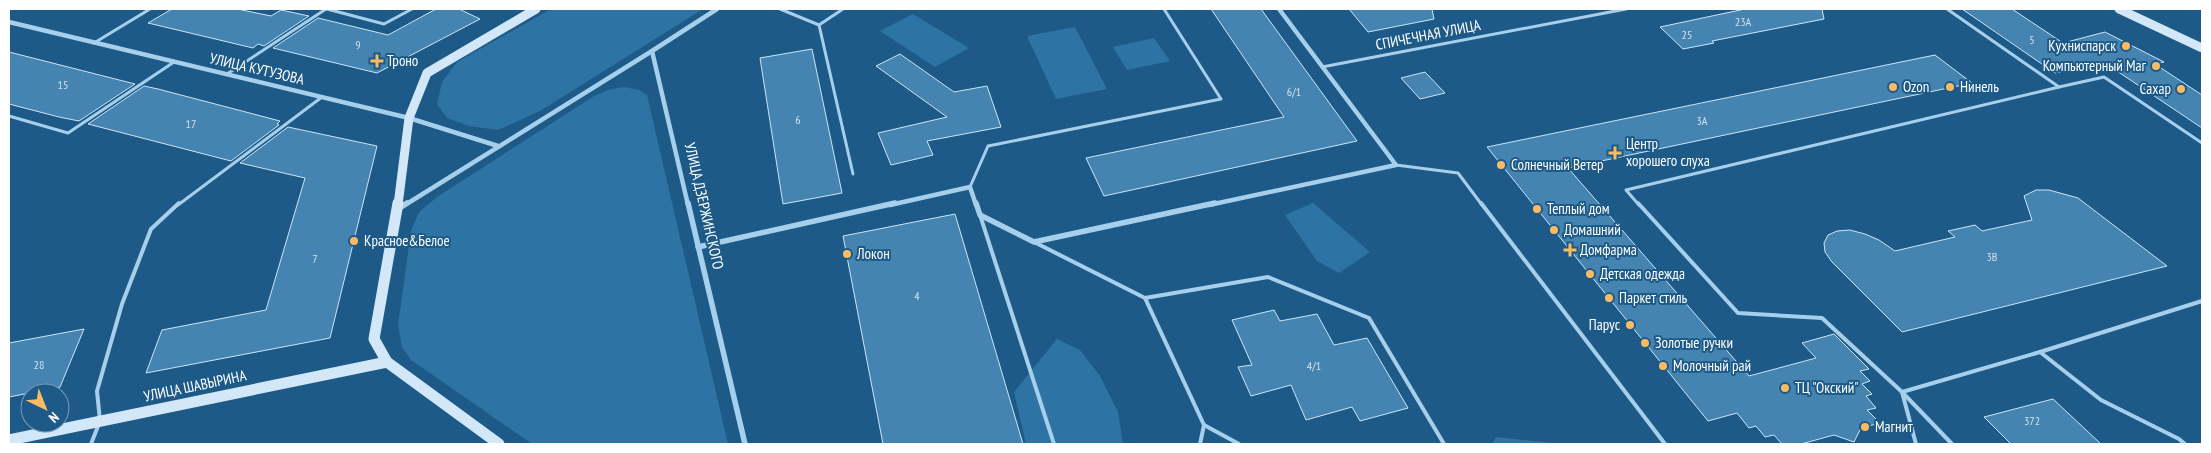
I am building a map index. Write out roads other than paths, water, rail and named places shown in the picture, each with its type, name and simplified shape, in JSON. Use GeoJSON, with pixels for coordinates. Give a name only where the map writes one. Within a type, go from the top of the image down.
{"type":"FeatureCollection","features":[{"type":"Feature","properties":{"kind":"street"},"geometry":{"type":"LineString","coordinates":[[499,444],[387,362],[374,339],[397,210],[409,118],[427,73],[536,9]]}},
{"type":"Feature","properties":{"kind":"street"},"geometry":{"type":"LineString","coordinates":[[397,210],[717,9]]}},
{"type":"Feature","properties":{"kind":"street"},"geometry":{"type":"LineString","coordinates":[[698,247],[970,187],[980,215],[1034,242],[1396,165],[1279,9]]}},
{"type":"Feature","properties":{"kind":"street"},"geometry":{"type":"LineString","coordinates":[[2119,9],[2202,48]]}},
{"type":"Feature","properties":{"kind":"street","name":"УЛИЦА КУТУЗОВА"},"geometry":{"type":"LineString","coordinates":[[9,22],[409,118],[498,146]]}},
{"type":"Feature","properties":{"kind":"street","name":"УЛИЦА ДЗЕРЖИНСКОГО"},"geometry":{"type":"LineString","coordinates":[[652,51],[745,444]]}},
{"type":"Feature","properties":{"kind":"street","name":"УЛИЦА ШАВЫРИНА"},"geometry":{"type":"LineString","coordinates":[[9,440],[387,362]]}},
{"type":"Feature","properties":{"kind":"lane"},"geometry":{"type":"LineString","coordinates":[[94,43],[150,9]]}},
{"type":"Feature","properties":{"kind":"lane"},"geometry":{"type":"LineString","coordinates":[[226,74],[326,9],[384,24],[412,9]]}},
{"type":"Feature","properties":{"kind":"lane"},"geometry":{"type":"LineString","coordinates":[[780,9],[819,25]]}},
{"type":"Feature","properties":{"kind":"lane"},"geometry":{"type":"LineString","coordinates":[[819,25],[843,9]]}},
{"type":"Feature","properties":{"kind":"lane"},"geometry":{"type":"LineString","coordinates":[[970,187],[988,146],[1221,99],[1164,9]]}},
{"type":"Feature","properties":{"kind":"lane","name":"СПИЧЕЧНАЯ УЛИЦА"},"geometry":{"type":"LineString","coordinates":[[1322,67],[1626,9]]}},
{"type":"Feature","properties":{"kind":"lane"},"geometry":{"type":"LineString","coordinates":[[1947,9],[2059,87]]}},
{"type":"Feature","properties":{"kind":"lane"},"geometry":{"type":"LineString","coordinates":[[819,25],[853,174]]}},
{"type":"Feature","properties":{"kind":"lane"},"geometry":{"type":"LineString","coordinates":[[9,116],[68,133],[174,62]]}},
{"type":"Feature","properties":{"kind":"lane"},"geometry":{"type":"LineString","coordinates":[[1952,444],[1902,392],[1822,318],[1738,313],[1626,190],[2104,77],[2202,143]]}},
{"type":"Feature","properties":{"kind":"lane"},"geometry":{"type":"LineString","coordinates":[[91,444],[100,421],[97,391],[122,304],[151,229],[183,200],[322,97]]}},
{"type":"Feature","properties":{"kind":"lane"},"geometry":{"type":"LineString","coordinates":[[1396,165],[1458,173],[1665,444]]}},
{"type":"Feature","properties":{"kind":"lane"},"geometry":{"type":"LineString","coordinates":[[980,215],[1054,444]]}},
{"type":"Feature","properties":{"kind":"lane"},"geometry":{"type":"LineString","coordinates":[[1034,242],[1145,298],[1268,277],[1369,318],[1444,444]]}},
{"type":"Feature","properties":{"kind":"lane"},"geometry":{"type":"LineString","coordinates":[[1145,298],[1204,425],[1239,444]]}},
{"type":"Feature","properties":{"kind":"lane"},"geometry":{"type":"LineString","coordinates":[[1902,392],[2040,352],[2202,301]]}},
{"type":"Feature","properties":{"kind":"lane"},"geometry":{"type":"LineString","coordinates":[[2040,352],[2102,400],[2179,439],[2185,444]]}},
{"type":"Feature","properties":{"kind":"lane"},"geometry":{"type":"LineString","coordinates":[[1902,392],[1916,444]]}},
{"type":"Feature","properties":{"kind":"lane"},"geometry":{"type":"LineString","coordinates":[[1200,444],[1204,425]]}},
{"type":"Feature","properties":{"kind":"place","name":"Кухниспарск"},"geometry":{"type":"Point","coordinates":[2126,46]}},
{"type":"Feature","properties":{"kind":"place","name":"Троно"},"geometry":{"type":"Point","coordinates":[377,61]}},
{"type":"Feature","properties":{"kind":"place","name":"Компьютерный Маг"},"geometry":{"type":"Point","coordinates":[2156,66]}},
{"type":"Feature","properties":{"kind":"place","name":"Ozon"},"geometry":{"type":"Point","coordinates":[1893,87]}},
{"type":"Feature","properties":{"kind":"place","name":"Нинель"},"geometry":{"type":"Point","coordinates":[1950,87]}},
{"type":"Feature","properties":{"kind":"place","name":"Сахар"},"geometry":{"type":"Point","coordinates":[2181,89]}},
{"type":"Feature","properties":{"kind":"place","name":"Центр хорошего слуха"},"geometry":{"type":"Point","coordinates":[1615,153]}},
{"type":"Feature","properties":{"kind":"place","name":"Солнечный Ветер"},"geometry":{"type":"Point","coordinates":[1501,165]}},
{"type":"Feature","properties":{"kind":"place","name":"Теплый дом"},"geometry":{"type":"Point","coordinates":[1537,209]}},
{"type":"Feature","properties":{"kind":"place","name":"Домашний"},"geometry":{"type":"Point","coordinates":[1554,230]}},
{"type":"Feature","properties":{"kind":"place","name":"Красное&Белое"},"geometry":{"type":"Point","coordinates":[354,241]}},
{"type":"Feature","properties":{"kind":"place","name":"Домфарма"},"geometry":{"type":"Point","coordinates":[1570,250]}},
{"type":"Feature","properties":{"kind":"place","name":"Локон"},"geometry":{"type":"Point","coordinates":[847,254]}},
{"type":"Feature","properties":{"kind":"place","name":"Детская одежда"},"geometry":{"type":"Point","coordinates":[1590,274]}},
{"type":"Feature","properties":{"kind":"place","name":"Паркет стиль"},"geometry":{"type":"Point","coordinates":[1609,298]}},
{"type":"Feature","properties":{"kind":"place","name":"Парус"},"geometry":{"type":"Point","coordinates":[1630,325]}},
{"type":"Feature","properties":{"kind":"place","name":"Золотые ручки"},"geometry":{"type":"Point","coordinates":[1645,343]}},
{"type":"Feature","properties":{"kind":"place","name":"Молочный рай"},"geometry":{"type":"Point","coordinates":[1663,366]}},
{"type":"Feature","properties":{"kind":"place","name":"ТЦ \"Окский\""},"geometry":{"type":"Point","coordinates":[1785,388]}},
{"type":"Feature","properties":{"kind":"place","name":"Магнит"},"geometry":{"type":"Point","coordinates":[1865,427]}}]}
